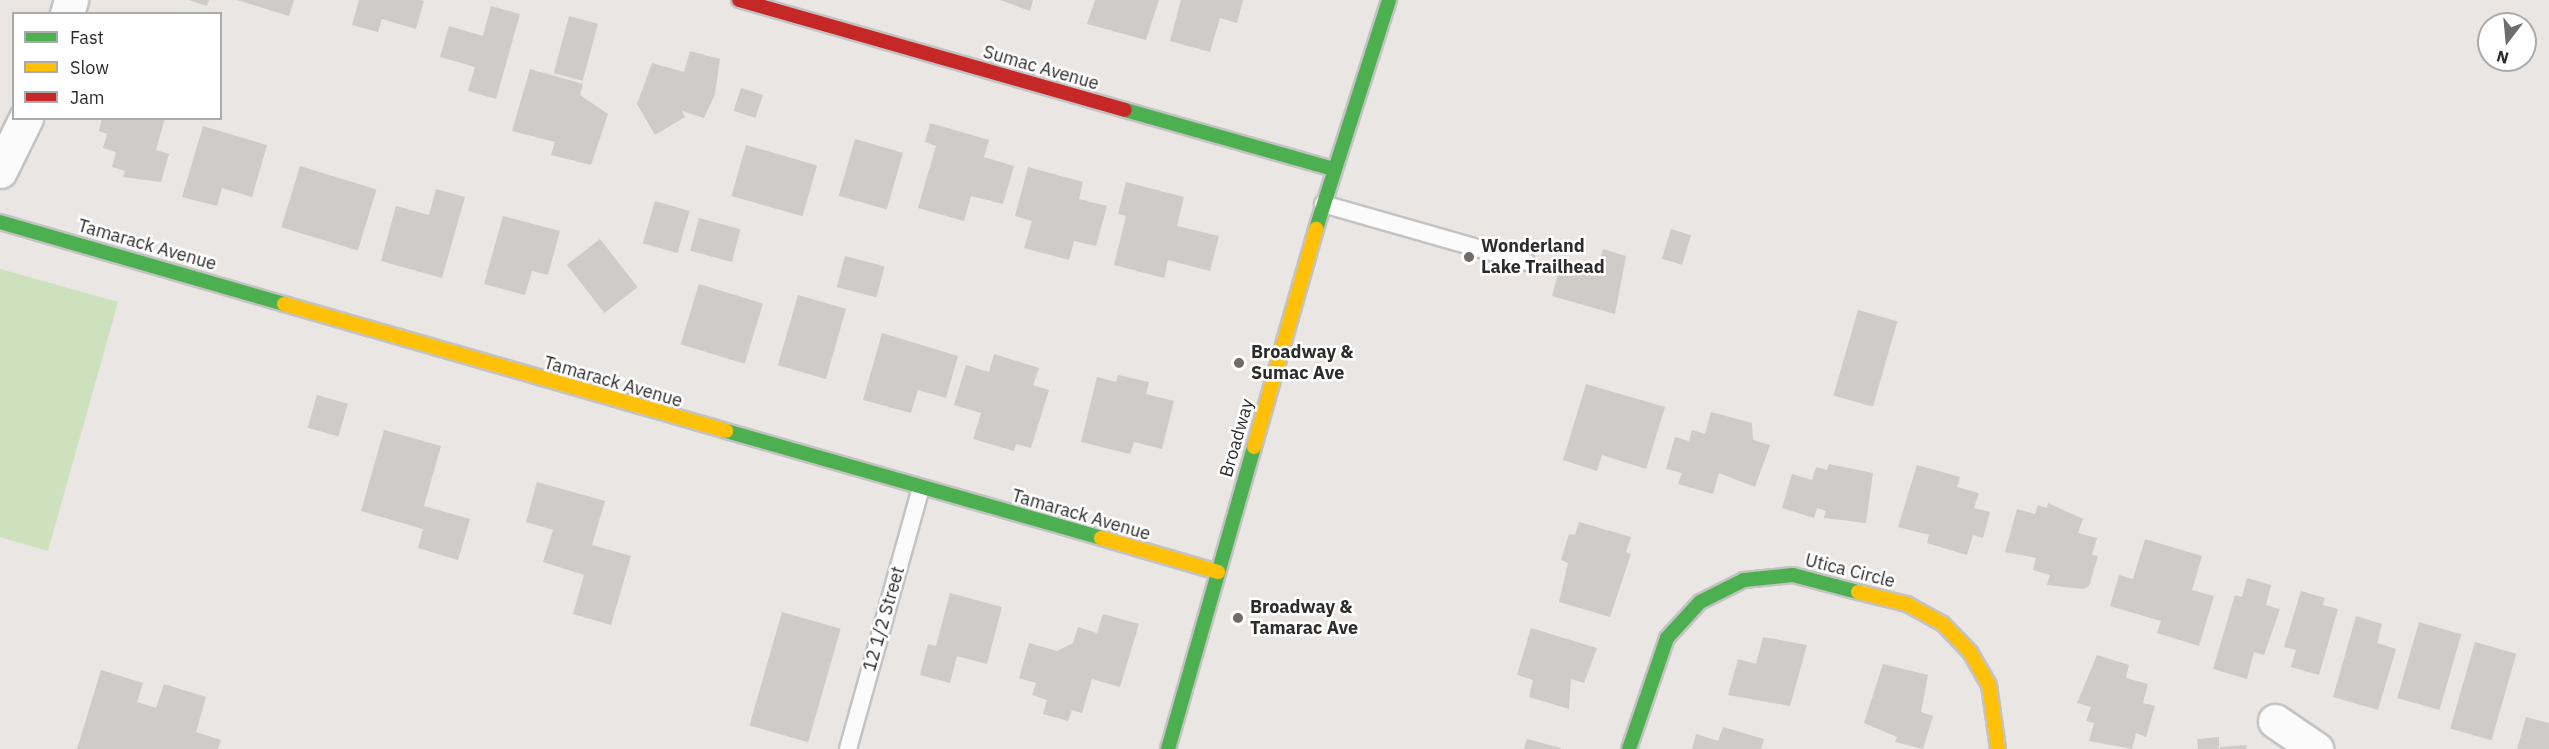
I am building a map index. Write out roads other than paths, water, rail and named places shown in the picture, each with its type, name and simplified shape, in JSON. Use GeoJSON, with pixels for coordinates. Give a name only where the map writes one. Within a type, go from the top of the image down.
{"type":"FeatureCollection","features":[{"type":"Feature","properties":{"kind":"street","name":"Sumac Avenue"},"geometry":{"type":"LineString","coordinates":[[739,0],[1334,169]]}},
{"type":"Feature","properties":{"kind":"street","name":"Broadway"},"geometry":{"type":"LineString","coordinates":[[1168,749],[1323,204],[1389,0]]}},
{"type":"Feature","properties":{"kind":"street"},"geometry":{"type":"LineString","coordinates":[[0,171],[25,120]]}},
{"type":"Feature","properties":{"kind":"street","name":"Tamarack Avenue"},"geometry":{"type":"LineString","coordinates":[[0,222],[1218,572]]}},
{"type":"Feature","properties":{"kind":"street","name":"Utica Circle"},"geometry":{"type":"LineString","coordinates":[[1629,749],[1667,638],[1700,602],[1744,580],[1793,576],[1907,604],[1943,624],[1970,652],[1989,685],[1998,749]]}},
{"type":"Feature","properties":{"kind":"street"},"geometry":{"type":"LineString","coordinates":[[2275,721],[2316,749]]}},
{"type":"Feature","properties":{"kind":"lane"},"geometry":{"type":"LineString","coordinates":[[1323,204],[1526,262]]}},
{"type":"Feature","properties":{"kind":"lane","name":"12 1/2 Street"},"geometry":{"type":"LineString","coordinates":[[848,749],[921,488]]}},
{"type":"Feature","properties":{"kind":"place","name":"Wonderland Lake Trailhead"},"geometry":{"type":"Point","coordinates":[1469,257]}},
{"type":"Feature","properties":{"kind":"place","name":"Broadway & Sumac Ave"},"geometry":{"type":"Point","coordinates":[1239,363]}},
{"type":"Feature","properties":{"kind":"place","name":"Broadway & Tamarac Ave"},"geometry":{"type":"Point","coordinates":[1238,618]}}]}
